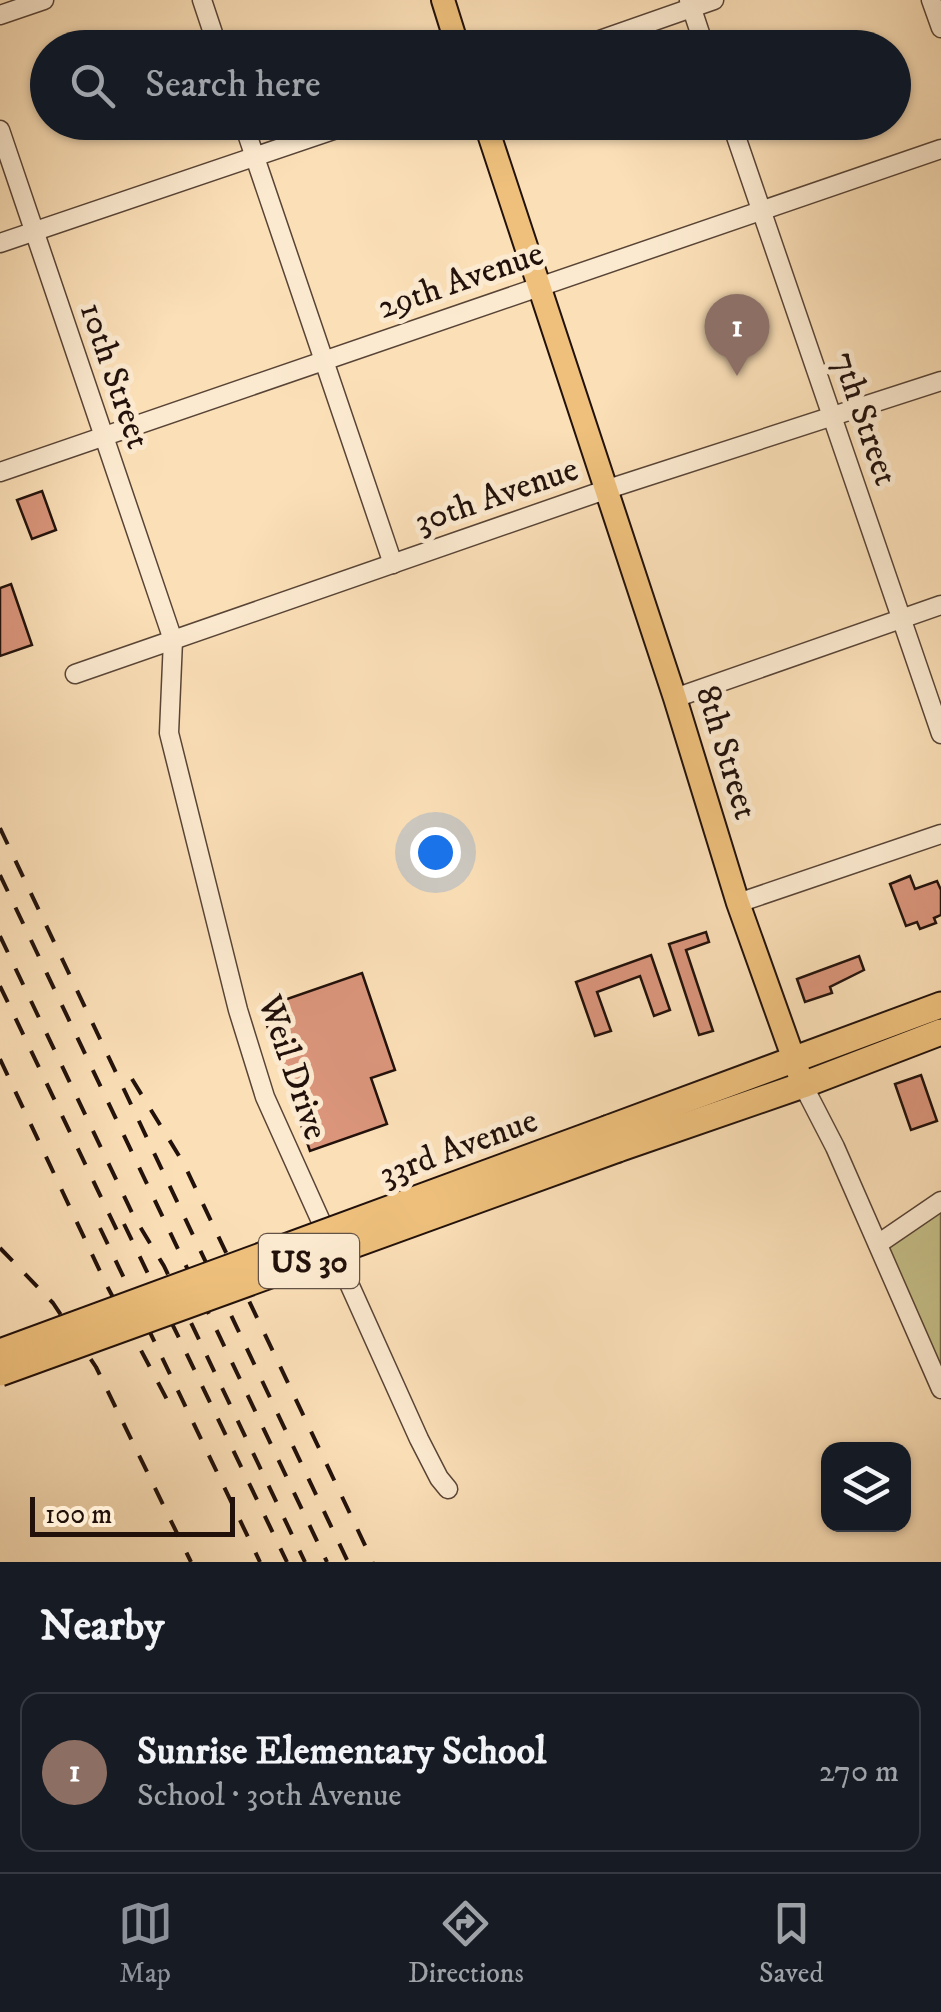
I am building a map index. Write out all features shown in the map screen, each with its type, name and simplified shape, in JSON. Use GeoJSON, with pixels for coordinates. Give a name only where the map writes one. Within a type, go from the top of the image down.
{"type":"FeatureCollection","features":[{"type":"Feature","properties":{"kind":"highway","name":"33rd Avenue"},"geometry":{"type":"LineString","coordinates":[[0,1373],[614,1138],[794,1059],[941,1005]]}},
{"type":"Feature","properties":{"kind":"highway","name":"33rd Avenue"},"geometry":{"type":"LineString","coordinates":[[0,1352],[614,1138],[803,1085],[941,1032]]}},
{"type":"Feature","properties":{"kind":"main road"},"geometry":{"type":"LineString","coordinates":[[443,0],[452,30]]}},
{"type":"Feature","properties":{"kind":"main road","name":"8th Street"},"geometry":{"type":"LineString","coordinates":[[491,140],[675,698],[738,903],[803,1085]]}},
{"type":"Feature","properties":{"kind":"street"},"geometry":{"type":"LineString","coordinates":[[0,15],[44,0]]}},
{"type":"Feature","properties":{"kind":"street"},"geometry":{"type":"LineString","coordinates":[[202,0],[212,30]]}},
{"type":"Feature","properties":{"kind":"street"},"geometry":{"type":"LineString","coordinates":[[623,30],[690,4],[714,0]]}},
{"type":"Feature","properties":{"kind":"street"},"geometry":{"type":"LineString","coordinates":[[932,0],[941,28]]}},
{"type":"Feature","properties":{"kind":"street"},"geometry":{"type":"LineString","coordinates":[[690,4],[699,30]]}},
{"type":"Feature","properties":{"kind":"street","name":"10th Street"},"geometry":{"type":"LineString","coordinates":[[0,130],[173,640]]}},
{"type":"Feature","properties":{"kind":"street"},"geometry":{"type":"LineString","coordinates":[[249,140],[394,564]]}},
{"type":"Feature","properties":{"kind":"street"},"geometry":{"type":"LineString","coordinates":[[0,243],[305,140]]}},
{"type":"Feature","properties":{"kind":"street","name":"7th Street"},"geometry":{"type":"LineString","coordinates":[[736,140],[941,734]]}},
{"type":"Feature","properties":{"kind":"street","name":"29th Avenue"},"geometry":{"type":"LineString","coordinates":[[0,472],[941,150]]}},
{"type":"Feature","properties":{"kind":"street","name":"30th Avenue"},"geometry":{"type":"LineString","coordinates":[[75,674],[605,490],[941,380]]}},
{"type":"Feature","properties":{"kind":"street"},"geometry":{"type":"LineString","coordinates":[[675,698],[941,605]]}},
{"type":"Feature","properties":{"kind":"street","name":"Weil Drive"},"geometry":{"type":"LineString","coordinates":[[173,640],[169,732],[238,1010],[265,1097],[419,1439],[448,1489]]}},
{"type":"Feature","properties":{"kind":"street"},"geometry":{"type":"LineString","coordinates":[[738,903],[941,834]]}},
{"type":"Feature","properties":{"kind":"street","name":"8th Street"},"geometry":{"type":"LineString","coordinates":[[803,1085],[941,1388]]}},
{"type":"Feature","properties":{"kind":"street"},"geometry":{"type":"LineString","coordinates":[[878,1244],[941,1202]]}},
{"type":"Feature","properties":{"kind":"shaded area"},"geometry":{"type":"Polygon","coordinates":[[[941,1201],[941,1389],[878,1244],[941,1201]]]}},
{"type":"Feature","properties":{"kind":"building"},"geometry":{"type":"Polygon","coordinates":[[[42,491],[56,530],[32,539],[17,500],[42,491]]]}},
{"type":"Feature","properties":{"kind":"building"},"geometry":{"type":"Polygon","coordinates":[[[11,584],[32,645],[0,656],[0,588],[11,584]]]}},
{"type":"Feature","properties":{"kind":"building"},"geometry":{"type":"Polygon","coordinates":[[[910,876],[915,889],[937,881],[941,890],[941,915],[934,918],[936,923],[920,929],[917,922],[906,926],[890,884],[910,876]]]}},
{"type":"Feature","properties":{"kind":"building"},"geometry":{"type":"Polygon","coordinates":[[[706,932],[709,942],[686,950],[713,1031],[699,1035],[669,944],[706,932]]]}},
{"type":"Feature","properties":{"kind":"building"},"geometry":{"type":"Polygon","coordinates":[[[651,955],[670,1010],[654,1016],[640,976],[597,992],[611,1031],[595,1036],[576,982],[651,955]]]}},
{"type":"Feature","properties":{"kind":"building"},"geometry":{"type":"Polygon","coordinates":[[[859,956],[864,970],[830,987],[832,993],[805,1002],[797,979],[859,956]]]}},
{"type":"Feature","properties":{"kind":"building"},"geometry":{"type":"Polygon","coordinates":[[[362,973],[395,1070],[371,1078],[387,1124],[310,1151],[261,1008],[362,973]]]}},
{"type":"Feature","properties":{"kind":"building"},"geometry":{"type":"Polygon","coordinates":[[[921,1075],[937,1121],[911,1130],[895,1084],[921,1075]]]}},
{"type":"Feature","properties":{"kind":"railway"},"geometry":{"type":"LineString","coordinates":[[0,828],[348,1562]]}},
{"type":"Feature","properties":{"kind":"railway"},"geometry":{"type":"LineString","coordinates":[[0,875],[327,1562]]}},
{"type":"Feature","properties":{"kind":"railway"},"geometry":{"type":"LineString","coordinates":[[0,936],[305,1562]]}},
{"type":"Feature","properties":{"kind":"railway"},"geometry":{"type":"LineString","coordinates":[[0,986],[123,1243]]}},
{"type":"Feature","properties":{"kind":"railway"},"geometry":{"type":"LineString","coordinates":[[0,1059],[106,1284],[172,1409]]}},
{"type":"Feature","properties":{"kind":"railway"},"geometry":{"type":"LineString","coordinates":[[132,1079],[184,1164],[373,1562]]}},
{"type":"Feature","properties":{"kind":"railway"},"geometry":{"type":"LineString","coordinates":[[124,1224],[287,1562]]}},
{"type":"Feature","properties":{"kind":"railway"},"geometry":{"type":"LineString","coordinates":[[100,1228],[260,1562]]}},
{"type":"Feature","properties":{"kind":"railway"},"geometry":{"type":"LineString","coordinates":[[0,1248],[53,1303],[96,1367],[191,1562]]}},
{"type":"Feature","properties":{"kind":"place","name":"Sunrise Elementary School"},"geometry":{"type":"Point","coordinates":[737,376]}}]}
